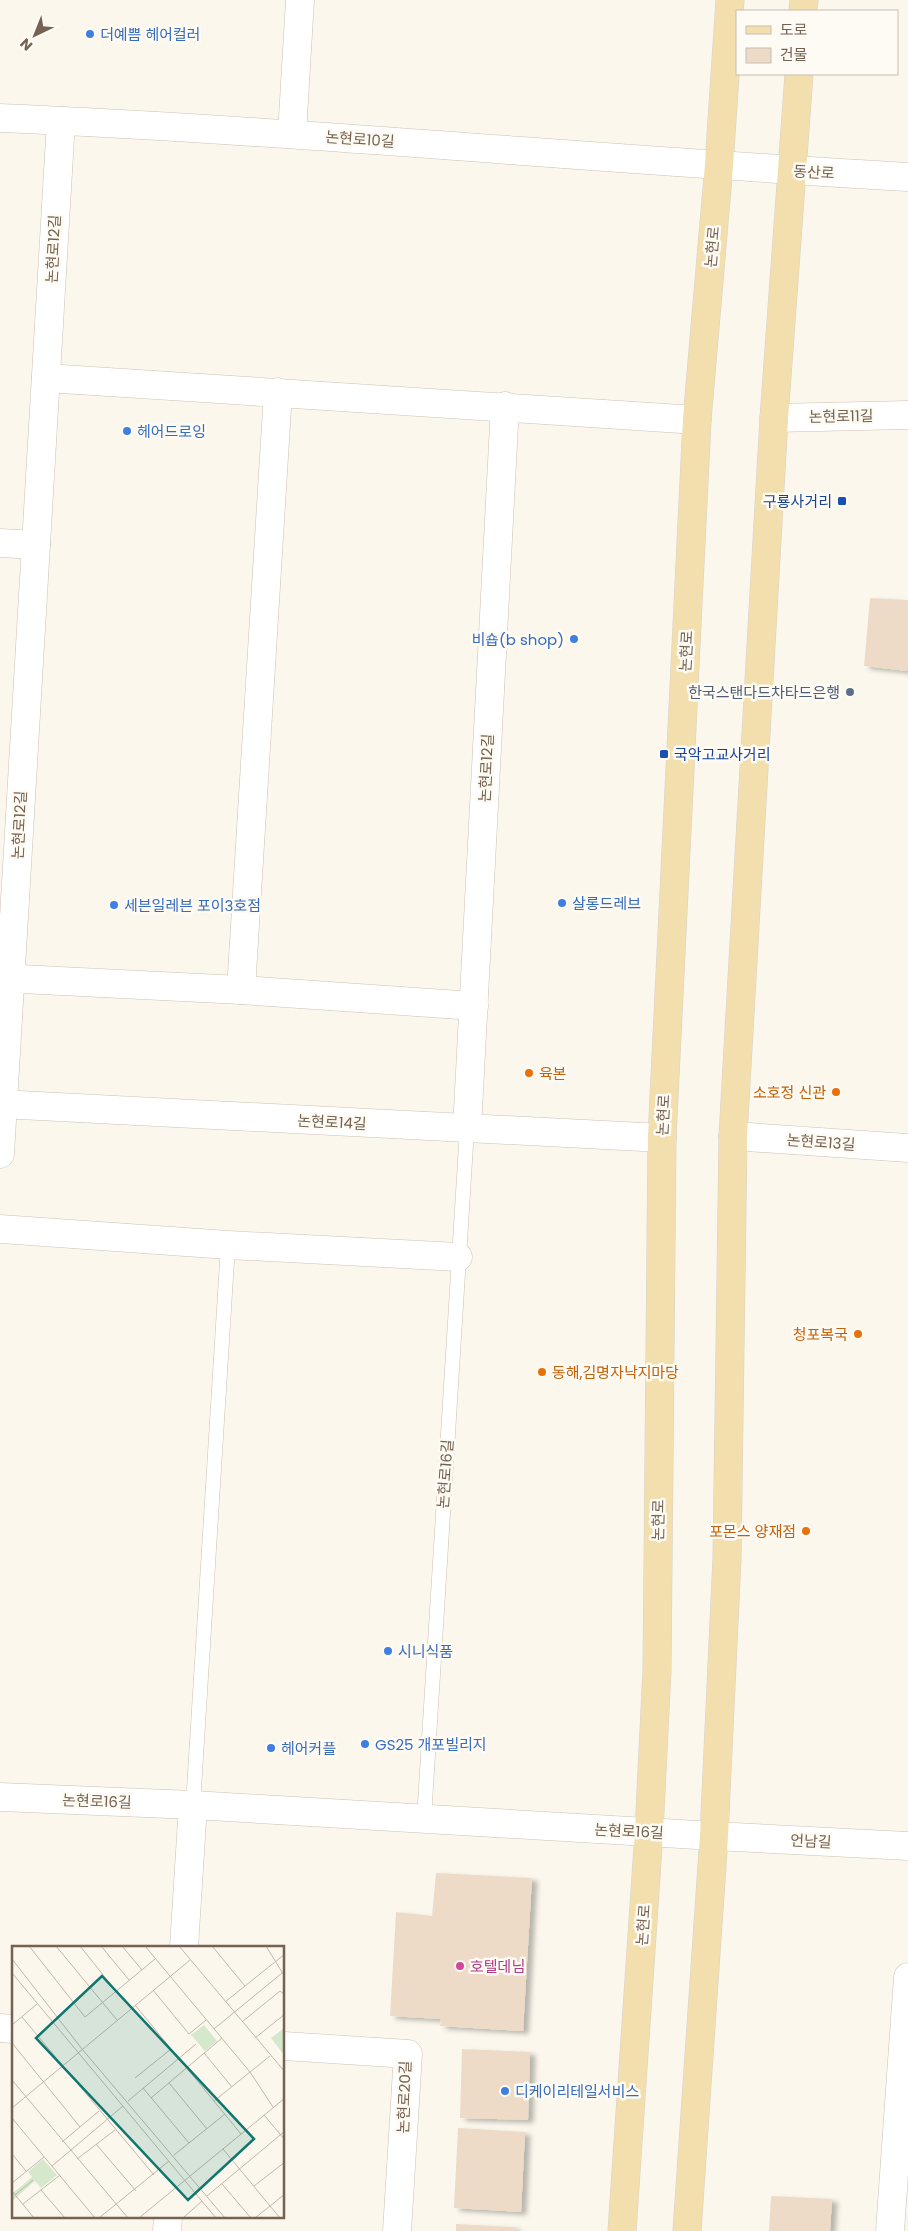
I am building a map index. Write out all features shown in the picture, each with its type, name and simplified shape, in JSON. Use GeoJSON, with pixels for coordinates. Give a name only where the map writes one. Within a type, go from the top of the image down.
{"type":"FeatureCollection","features":[{"type":"Feature","properties":{"kind":"main road","name":"논현로"},"geometry":{"type":"LineString","coordinates":[[622,2231],[649,1832],[656,1670],[662,1138],[697,420],[719,165],[730,0]]}},
{"type":"Feature","properties":{"kind":"main road"},"geometry":{"type":"LineString","coordinates":[[688,2231],[714,1836],[727,1558],[733,1136],[774,418],[799,75]]}},
{"type":"Feature","properties":{"kind":"street"},"geometry":{"type":"LineString","coordinates":[[292,134],[300,0]]}},
{"type":"Feature","properties":{"kind":"street","name":"논현로10길"},"geometry":{"type":"LineString","coordinates":[[0,118],[292,134],[719,165]]}},
{"type":"Feature","properties":{"kind":"street","name":"논현로12길"},"geometry":{"type":"LineString","coordinates":[[1,1104],[5,978],[36,546],[61,121]]}},
{"type":"Feature","properties":{"kind":"street","name":"동산로"},"geometry":{"type":"LineString","coordinates":[[719,165],[908,177]]}},
{"type":"Feature","properties":{"kind":"street"},"geometry":{"type":"LineString","coordinates":[[46,378],[505,406],[697,420]]}},
{"type":"Feature","properties":{"kind":"street"},"geometry":{"type":"LineString","coordinates":[[241,990],[278,392]]}},
{"type":"Feature","properties":{"kind":"street","name":"논현로12길"},"geometry":{"type":"LineString","coordinates":[[467,1129],[505,406]]}},
{"type":"Feature","properties":{"kind":"street","name":"논현로11길"},"geometry":{"type":"LineString","coordinates":[[774,418],[908,416]]}},
{"type":"Feature","properties":{"kind":"street"},"geometry":{"type":"LineString","coordinates":[[0,543],[36,546]]}},
{"type":"Feature","properties":{"kind":"street"},"geometry":{"type":"LineString","coordinates":[[5,978],[241,990],[474,1006]]}},
{"type":"Feature","properties":{"kind":"street"},"geometry":{"type":"LineString","coordinates":[[0,1154],[1,1104]]}},
{"type":"Feature","properties":{"kind":"street","name":"논현로14길"},"geometry":{"type":"LineString","coordinates":[[1,1104],[662,1138]]}},
{"type":"Feature","properties":{"kind":"street","name":"논현로13길"},"geometry":{"type":"LineString","coordinates":[[733,1136],[908,1148]]}},
{"type":"Feature","properties":{"kind":"street"},"geometry":{"type":"LineString","coordinates":[[0,1229],[228,1245],[458,1257]]}},
{"type":"Feature","properties":{"kind":"street","name":"논현로16길"},"geometry":{"type":"LineString","coordinates":[[0,1797],[193,1805],[714,1836]]}},
{"type":"Feature","properties":{"kind":"street"},"geometry":{"type":"LineString","coordinates":[[184,1946],[193,1805]]}},
{"type":"Feature","properties":{"kind":"street","name":"언남길"},"geometry":{"type":"LineString","coordinates":[[714,1836],[908,1846]]}},
{"type":"Feature","properties":{"kind":"street"},"geometry":{"type":"LineString","coordinates":[[890,2231],[908,1977]]}},
{"type":"Feature","properties":{"kind":"street","name":"논현로20길"},"geometry":{"type":"LineString","coordinates":[[285,2046],[408,2054],[397,2231]]}},
{"type":"Feature","properties":{"kind":"street"},"geometry":{"type":"LineString","coordinates":[[167,2231],[168,2218]]}},
{"type":"Feature","properties":{"kind":"lane","name":"논현로16길"},"geometry":{"type":"LineString","coordinates":[[424,1819],[467,1129]]}},
{"type":"Feature","properties":{"kind":"lane"},"geometry":{"type":"LineString","coordinates":[[193,1805],[228,1245]]}},
{"type":"Feature","properties":{"kind":"building"},"geometry":{"type":"Polygon","coordinates":[[[870,598],[908,600],[908,671],[864,666],[870,598]]]}},
{"type":"Feature","properties":{"kind":"building","name":"호텔데님"},"geometry":{"type":"Polygon","coordinates":[[[436,1873],[532,1878],[523,2031],[440,2026],[441,2019],[390,2016],[396,1912],[432,1916],[436,1873]]]}},
{"type":"Feature","properties":{"kind":"building"},"geometry":{"type":"Polygon","coordinates":[[[462,2049],[530,2052],[528,2120],[460,2118],[462,2049]]]}},
{"type":"Feature","properties":{"kind":"building"},"geometry":{"type":"Polygon","coordinates":[[[458,2128],[525,2132],[521,2212],[454,2208],[458,2128]]]}},
{"type":"Feature","properties":{"kind":"building"},"geometry":{"type":"Polygon","coordinates":[[[771,2196],[832,2199],[830,2231],[769,2231],[771,2196]]]}},
{"type":"Feature","properties":{"kind":"building"},"geometry":{"type":"Polygon","coordinates":[[[456,2224],[515,2227],[515,2231],[456,2231],[456,2224]]]}},
{"type":"Feature","properties":{"kind":"place","name":"더예쁨 헤어컬러"},"geometry":{"type":"Point","coordinates":[90,34]}},
{"type":"Feature","properties":{"kind":"place","name":"헤어드로잉"},"geometry":{"type":"Point","coordinates":[127,431]}},
{"type":"Feature","properties":{"kind":"place","name":"구룡사거리"},"geometry":{"type":"Point","coordinates":[842,501]}},
{"type":"Feature","properties":{"kind":"place","name":"비숍(b shop)"},"geometry":{"type":"Point","coordinates":[574,639]}},
{"type":"Feature","properties":{"kind":"place","name":"한국스탠다드차타드은행"},"geometry":{"type":"Point","coordinates":[850,692]}},
{"type":"Feature","properties":{"kind":"place","name":"국악고교사거리"},"geometry":{"type":"Point","coordinates":[664,754]}},
{"type":"Feature","properties":{"kind":"place","name":"살롱드레브"},"geometry":{"type":"Point","coordinates":[562,903]}},
{"type":"Feature","properties":{"kind":"place","name":"세븐일레븐 포이3호점"},"geometry":{"type":"Point","coordinates":[114,905]}},
{"type":"Feature","properties":{"kind":"place","name":"육본"},"geometry":{"type":"Point","coordinates":[529,1073]}},
{"type":"Feature","properties":{"kind":"place","name":"소호정 신관"},"geometry":{"type":"Point","coordinates":[836,1092]}},
{"type":"Feature","properties":{"kind":"place","name":"청포복국"},"geometry":{"type":"Point","coordinates":[858,1334]}},
{"type":"Feature","properties":{"kind":"place","name":"동해,김명자낙지마당"},"geometry":{"type":"Point","coordinates":[542,1372]}},
{"type":"Feature","properties":{"kind":"place","name":"포몬스 양재점"},"geometry":{"type":"Point","coordinates":[806,1531]}},
{"type":"Feature","properties":{"kind":"place","name":"시니식품"},"geometry":{"type":"Point","coordinates":[388,1651]}},
{"type":"Feature","properties":{"kind":"place","name":"GS25 개포빌리지"},"geometry":{"type":"Point","coordinates":[365,1744]}},
{"type":"Feature","properties":{"kind":"place","name":"헤어커플"},"geometry":{"type":"Point","coordinates":[271,1748]}},
{"type":"Feature","properties":{"kind":"place","name":"호텔데님"},"geometry":{"type":"Point","coordinates":[460,1966]}},
{"type":"Feature","properties":{"kind":"place","name":"디케이리테일서비스"},"geometry":{"type":"Point","coordinates":[505,2091]}}]}
